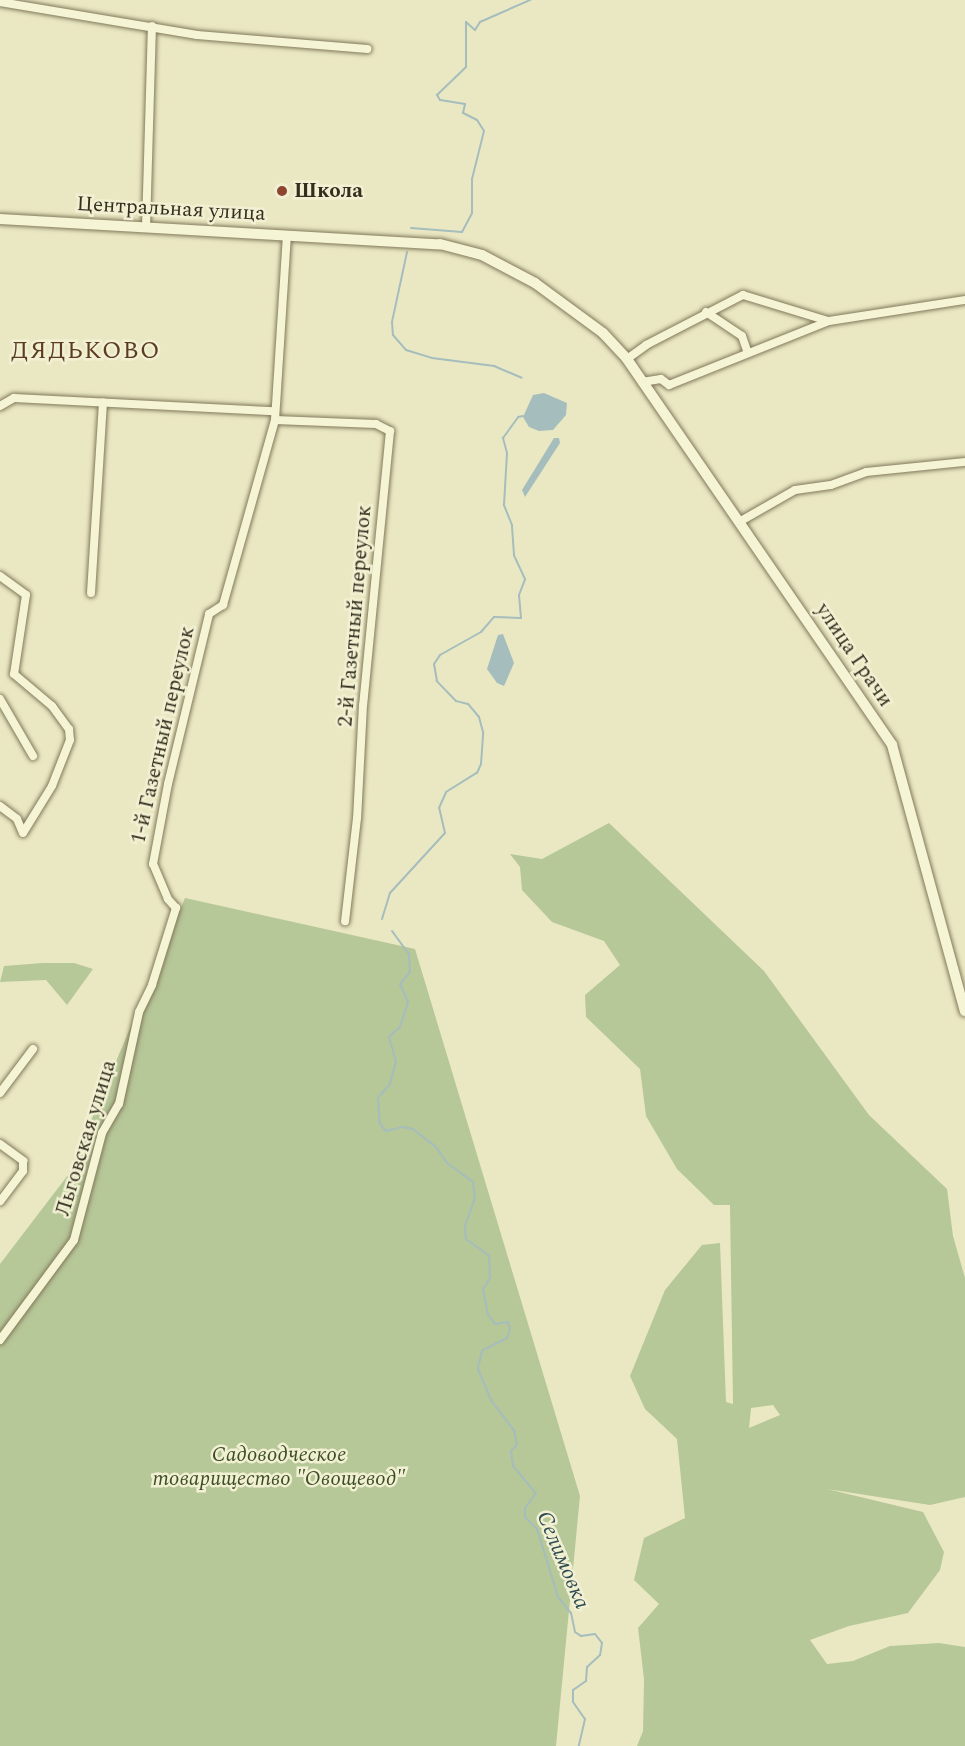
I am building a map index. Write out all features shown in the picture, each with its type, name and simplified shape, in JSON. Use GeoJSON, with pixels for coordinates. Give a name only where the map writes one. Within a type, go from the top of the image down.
{"type":"FeatureCollection","features":[{"type":"Feature","properties":{"kind":"street"},"geometry":{"type":"LineString","coordinates":[[0,2],[235,40],[277,39],[367,49]]}},
{"type":"Feature","properties":{"kind":"street"},"geometry":{"type":"LineString","coordinates":[[146,227],[152,26]]}},
{"type":"Feature","properties":{"kind":"street","name":"Центральная улица"},"geometry":{"type":"LineString","coordinates":[[0,219],[440,244],[482,255],[535,283],[603,333],[627,359]]}},
{"type":"Feature","properties":{"kind":"street","name":"1-й Газетный переулок"},"geometry":{"type":"LineString","coordinates":[[153,864],[209,614],[224,605],[275,415],[287,235]]}},
{"type":"Feature","properties":{"kind":"street"},"geometry":{"type":"LineString","coordinates":[[627,359],[706,312],[743,295],[829,321]]}},
{"type":"Feature","properties":{"kind":"street"},"geometry":{"type":"LineString","coordinates":[[642,382],[661,379],[669,386],[829,321],[965,300]]}},
{"type":"Feature","properties":{"kind":"street"},"geometry":{"type":"LineString","coordinates":[[706,312],[742,336],[748,353]]}},
{"type":"Feature","properties":{"kind":"street","name":"улица Грачи"},"geometry":{"type":"LineString","coordinates":[[627,359],[892,745],[965,1011]]}},
{"type":"Feature","properties":{"kind":"street"},"geometry":{"type":"LineString","coordinates":[[0,406],[14,398],[275,415]]}},
{"type":"Feature","properties":{"kind":"street"},"geometry":{"type":"LineString","coordinates":[[91,593],[103,402]]}},
{"type":"Feature","properties":{"kind":"street","name":"2-й Газетный переулок"},"geometry":{"type":"LineString","coordinates":[[275,415],[376,424],[390,431],[363,705],[362,774],[345,921]]}},
{"type":"Feature","properties":{"kind":"street"},"geometry":{"type":"LineString","coordinates":[[740,522],[795,490],[831,484],[866,472],[965,462]]}},
{"type":"Feature","properties":{"kind":"street"},"geometry":{"type":"LineString","coordinates":[[0,576],[26,595],[14,674],[52,706],[69,729],[70,740],[52,786],[23,833],[17,819],[0,806]]}},
{"type":"Feature","properties":{"kind":"street"},"geometry":{"type":"LineString","coordinates":[[0,699],[33,756]]}},
{"type":"Feature","properties":{"kind":"street","name":"Льговская улица"},"geometry":{"type":"LineString","coordinates":[[0,1340],[74,1240],[102,1133],[119,1104],[139,1012],[176,908],[164,891],[153,864]]}},
{"type":"Feature","properties":{"kind":"street"},"geometry":{"type":"LineString","coordinates":[[0,1093],[33,1049]]}},
{"type":"Feature","properties":{"kind":"street"},"geometry":{"type":"LineString","coordinates":[[0,1144],[23,1161],[19,1179],[0,1201]]}},
{"type":"Feature","properties":{"kind":"green space"},"geometry":{"type":"Polygon","coordinates":[[[609,823],[764,971],[869,1115],[947,1189],[953,1236],[965,1278],[965,1497],[930,1505],[827,1489],[923,1512],[944,1552],[940,1570],[908,1613],[849,1626],[810,1640],[827,1664],[853,1661],[890,1646],[939,1643],[965,1647],[965,1746],[637,1746],[643,1731],[644,1679],[638,1628],[659,1604],[634,1580],[644,1538],[685,1518],[677,1439],[645,1409],[630,1376],[665,1290],[702,1245],[720,1243],[726,1402],[733,1404],[730,1205],[714,1205],[677,1169],[646,1116],[640,1069],[586,1017],[585,995],[620,965],[604,941],[552,922],[522,890],[520,867],[510,854],[542,859],[609,823]],[[773,1405],[751,1408],[749,1428],[780,1415],[773,1405]]]}},
{"type":"Feature","properties":{"kind":"green space","name":"Садоводческое товарищество \"Овощевод\""},"geometry":{"type":"Polygon","coordinates":[[[185,898],[415,949],[580,1496],[556,1746],[0,1746],[0,1264],[68,1175],[185,898]]]}},
{"type":"Feature","properties":{"kind":"green space"},"geometry":{"type":"Polygon","coordinates":[[[74,963],[93,969],[67,1005],[46,980],[0,982],[4,966],[74,963]]]}},
{"type":"Feature","properties":{"kind":"water"},"geometry":{"type":"Polygon","coordinates":[[[544,393],[567,403],[566,415],[553,430],[539,431],[529,427],[523,417],[533,395],[544,393]]]}},
{"type":"Feature","properties":{"kind":"water"},"geometry":{"type":"Polygon","coordinates":[[[554,438],[559,438],[560,443],[525,497],[522,490],[554,438]]]}},
{"type":"Feature","properties":{"kind":"water"},"geometry":{"type":"Polygon","coordinates":[[[503,634],[514,663],[504,686],[497,683],[487,669],[498,635],[503,634]]]}},
{"type":"Feature","properties":{"kind":"waterway"},"geometry":{"type":"LineString","coordinates":[[411,228],[462,232],[472,213],[472,179],[484,131],[477,120],[463,113],[465,104],[440,100],[437,95],[466,67],[466,22],[475,30],[480,22],[530,0]]}},
{"type":"Feature","properties":{"kind":"waterway"},"geometry":{"type":"LineString","coordinates":[[407,252],[392,322],[393,335],[406,350],[432,358],[494,366],[522,378]]}},
{"type":"Feature","properties":{"kind":"waterway"},"geometry":{"type":"LineString","coordinates":[[382,919],[390,893],[445,833],[439,808],[446,792],[477,773],[481,764],[483,732],[479,717],[468,704],[456,701],[437,681],[434,664],[440,655],[481,632],[494,617],[521,618],[519,595],[525,579],[514,555],[512,525],[504,505],[507,453],[503,438],[518,417],[523,416]]}},
{"type":"Feature","properties":{"kind":"waterway","name":"Селимовка"},"geometry":{"type":"LineString","coordinates":[[392,931],[409,954],[410,972],[400,984],[408,1002],[400,1027],[389,1037],[396,1061],[390,1084],[378,1098],[380,1124],[386,1131],[402,1127],[413,1129],[436,1147],[447,1163],[473,1182],[475,1198],[465,1226],[466,1239],[489,1256],[490,1278],[483,1289],[488,1315],[495,1324],[508,1322],[510,1329],[507,1338],[482,1351],[478,1369],[491,1400],[514,1430],[517,1445],[511,1451],[513,1466],[536,1493],[525,1508],[525,1517],[537,1529],[558,1597],[571,1613],[575,1632],[581,1636],[595,1634],[602,1643],[600,1655],[587,1667],[586,1681],[573,1690],[573,1702],[585,1719],[579,1746]]}},
{"type":"Feature","properties":{"kind":"place","name":"Школа"},"geometry":{"type":"Point","coordinates":[282,191]}},
{"type":"Feature","properties":{"kind":"district","name":"ДЯДЬКОВО"},"geometry":{"type":"Point","coordinates":[86,352]}}]}
